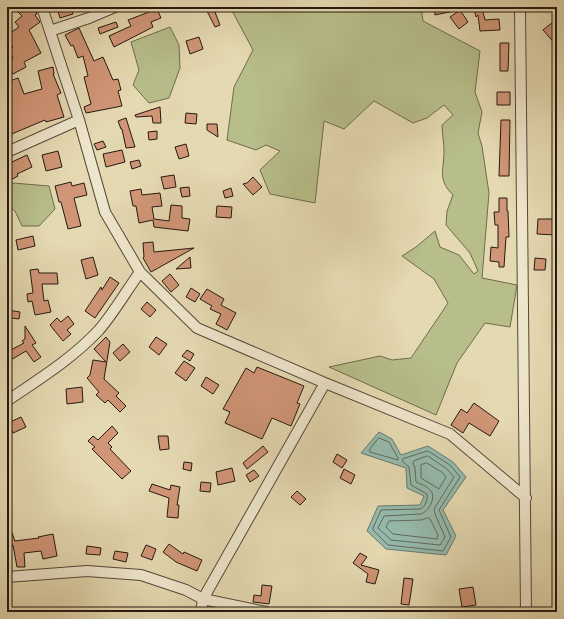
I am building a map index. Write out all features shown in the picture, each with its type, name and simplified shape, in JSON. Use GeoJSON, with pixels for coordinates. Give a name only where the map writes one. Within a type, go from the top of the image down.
{"type":"FeatureCollection","features":[{"type":"Feature","properties":{"kind":"street"},"geometry":{"type":"LineString","coordinates":[[42,7],[79,120],[106,212],[140,272],[197,328],[325,383],[450,434],[526,498]]}},
{"type":"Feature","properties":{"kind":"street"},"geometry":{"type":"LineString","coordinates":[[50,31],[89,18],[115,7]]}},
{"type":"Feature","properties":{"kind":"street"},"geometry":{"type":"LineString","coordinates":[[520,7],[526,612]]}},
{"type":"Feature","properties":{"kind":"street"},"geometry":{"type":"LineString","coordinates":[[7,152],[79,120]]}},
{"type":"Feature","properties":{"kind":"street"},"geometry":{"type":"LineString","coordinates":[[7,401],[61,365],[81,347],[100,328],[140,272]]}},
{"type":"Feature","properties":{"kind":"street"},"geometry":{"type":"LineString","coordinates":[[201,612],[203,599],[325,383]]}},
{"type":"Feature","properties":{"kind":"street"},"geometry":{"type":"LineString","coordinates":[[7,576],[87,571],[141,575],[186,590],[203,599],[266,612]]}},
{"type":"Feature","properties":{"kind":"green space"},"geometry":{"type":"Polygon","coordinates":[[[230,7],[421,7],[423,21],[480,51],[475,92],[482,112],[478,133],[482,146],[489,193],[482,278],[517,285],[510,327],[485,323],[457,363],[436,415],[329,367],[380,356],[392,360],[411,358],[448,303],[434,279],[402,256],[416,247],[435,231],[440,247],[459,255],[474,274],[478,271],[470,253],[446,225],[447,211],[453,195],[445,184],[442,174],[444,151],[442,125],[453,115],[444,105],[427,118],[413,123],[374,101],[344,129],[324,121],[315,203],[270,194],[260,170],[280,151],[266,145],[256,150],[227,140],[234,87],[253,50],[230,7]]]}},
{"type":"Feature","properties":{"kind":"green space"},"geometry":{"type":"Polygon","coordinates":[[[170,27],[179,45],[180,68],[169,98],[149,103],[133,85],[139,70],[131,42],[170,27]]]}},
{"type":"Feature","properties":{"kind":"green space"},"geometry":{"type":"Polygon","coordinates":[[[13,183],[49,186],[55,209],[39,226],[22,226],[15,211],[7,205],[7,185],[13,183]]]}},
{"type":"Feature","properties":{"kind":"water"},"geometry":{"type":"Polygon","coordinates":[[[379,432],[392,439],[401,455],[428,446],[453,462],[466,477],[443,510],[456,536],[446,555],[386,549],[367,531],[378,506],[420,505],[424,496],[407,488],[406,468],[361,453],[379,432]]]}},
{"type":"Feature","properties":{"kind":"building"},"geometry":{"type":"Polygon","coordinates":[[[13,7],[34,7],[37,14],[35,15],[40,22],[29,30],[41,53],[24,62],[26,67],[13,74],[7,63],[7,61],[13,58],[8,49],[13,47],[7,39],[7,35],[19,27],[15,22],[22,16],[13,7]]]}},
{"type":"Feature","properties":{"kind":"building"},"geometry":{"type":"Polygon","coordinates":[[[71,7],[73,14],[60,18],[57,8],[71,7]]]}},
{"type":"Feature","properties":{"kind":"building"},"geometry":{"type":"Polygon","coordinates":[[[205,7],[225,7],[215,12],[220,25],[215,27],[205,7]]]}},
{"type":"Feature","properties":{"kind":"building"},"geometry":{"type":"Polygon","coordinates":[[[434,7],[458,7],[459,10],[435,15],[434,7]]]}},
{"type":"Feature","properties":{"kind":"building"},"geometry":{"type":"Polygon","coordinates":[[[478,7],[490,7],[483,12],[485,20],[499,19],[500,30],[480,31],[478,15],[476,17],[474,9],[478,7]]]}},
{"type":"Feature","properties":{"kind":"building"},"geometry":{"type":"Polygon","coordinates":[[[157,9],[161,18],[151,22],[153,27],[114,47],[109,36],[131,26],[128,20],[157,9]]]}},
{"type":"Feature","properties":{"kind":"building"},"geometry":{"type":"Polygon","coordinates":[[[460,10],[468,22],[459,29],[450,17],[460,10]]]}},
{"type":"Feature","properties":{"kind":"building"},"geometry":{"type":"Polygon","coordinates":[[[116,22],[118,27],[100,34],[98,28],[116,22]]]}},
{"type":"Feature","properties":{"kind":"building"},"geometry":{"type":"Polygon","coordinates":[[[553,22],[557,27],[557,46],[543,30],[553,22]]]}},
{"type":"Feature","properties":{"kind":"building"},"geometry":{"type":"Polygon","coordinates":[[[79,28],[94,61],[103,57],[113,80],[118,79],[121,90],[118,91],[122,106],[86,113],[84,107],[91,104],[84,77],[88,76],[83,56],[78,58],[73,45],[71,46],[65,35],[79,28]]]}},
{"type":"Feature","properties":{"kind":"building"},"geometry":{"type":"Polygon","coordinates":[[[199,37],[203,49],[190,54],[186,41],[199,37]]]}},
{"type":"Feature","properties":{"kind":"building"},"geometry":{"type":"Polygon","coordinates":[[[500,43],[509,43],[508,71],[500,71],[500,43]]]}},
{"type":"Feature","properties":{"kind":"building"},"geometry":{"type":"Polygon","coordinates":[[[53,67],[53,74],[61,93],[57,95],[64,117],[46,122],[45,120],[7,136],[7,82],[18,78],[24,94],[42,89],[38,71],[53,67]]]}},
{"type":"Feature","properties":{"kind":"building"},"geometry":{"type":"Polygon","coordinates":[[[497,92],[510,92],[510,105],[497,105],[497,92]]]}},
{"type":"Feature","properties":{"kind":"building"},"geometry":{"type":"Polygon","coordinates":[[[160,107],[161,123],[153,123],[152,116],[136,117],[135,115],[160,107]]]}},
{"type":"Feature","properties":{"kind":"building"},"geometry":{"type":"Polygon","coordinates":[[[186,113],[197,114],[196,124],[185,123],[186,113]]]}},
{"type":"Feature","properties":{"kind":"building"},"geometry":{"type":"Polygon","coordinates":[[[126,118],[135,147],[126,148],[122,129],[118,121],[126,118]]]}},
{"type":"Feature","properties":{"kind":"building"},"geometry":{"type":"Polygon","coordinates":[[[501,120],[510,120],[509,176],[499,176],[501,120]]]}},
{"type":"Feature","properties":{"kind":"building"},"geometry":{"type":"Polygon","coordinates":[[[207,124],[217,124],[218,137],[207,130],[207,124]]]}},
{"type":"Feature","properties":{"kind":"building"},"geometry":{"type":"Polygon","coordinates":[[[157,131],[157,139],[149,140],[148,132],[157,131]]]}},
{"type":"Feature","properties":{"kind":"building"},"geometry":{"type":"Polygon","coordinates":[[[103,141],[106,147],[97,150],[94,144],[103,141]]]}},
{"type":"Feature","properties":{"kind":"building"},"geometry":{"type":"Polygon","coordinates":[[[186,144],[189,156],[179,159],[175,147],[186,144]]]}},
{"type":"Feature","properties":{"kind":"building"},"geometry":{"type":"Polygon","coordinates":[[[122,150],[125,162],[106,167],[103,154],[122,150]]]}},
{"type":"Feature","properties":{"kind":"building"},"geometry":{"type":"Polygon","coordinates":[[[58,151],[62,167],[46,171],[42,155],[58,151]]]}},
{"type":"Feature","properties":{"kind":"building"},"geometry":{"type":"Polygon","coordinates":[[[27,155],[32,167],[17,174],[18,176],[7,182],[7,158],[10,158],[12,162],[27,155]]]}},
{"type":"Feature","properties":{"kind":"building"},"geometry":{"type":"Polygon","coordinates":[[[139,160],[141,166],[132,169],[130,162],[139,160]]]}},
{"type":"Feature","properties":{"kind":"building"},"geometry":{"type":"Polygon","coordinates":[[[174,175],[176,187],[164,189],[161,177],[174,175]]]}},
{"type":"Feature","properties":{"kind":"building"},"geometry":{"type":"Polygon","coordinates":[[[253,177],[262,187],[253,195],[243,184],[247,183],[253,177]]]}},
{"type":"Feature","properties":{"kind":"building"},"geometry":{"type":"Polygon","coordinates":[[[71,182],[72,186],[84,183],[87,195],[74,198],[81,226],[68,229],[55,186],[71,182]]]}},
{"type":"Feature","properties":{"kind":"building"},"geometry":{"type":"Polygon","coordinates":[[[189,187],[190,196],[182,197],[180,188],[189,187]]]}},
{"type":"Feature","properties":{"kind":"building"},"geometry":{"type":"Polygon","coordinates":[[[231,188],[233,196],[225,198],[223,191],[231,188]]]}},
{"type":"Feature","properties":{"kind":"building"},"geometry":{"type":"Polygon","coordinates":[[[141,189],[142,195],[160,193],[162,206],[152,207],[154,219],[169,221],[171,205],[182,206],[182,218],[190,219],[188,231],[154,227],[153,220],[139,223],[136,206],[133,206],[130,191],[141,189]]]}},
{"type":"Feature","properties":{"kind":"building"},"geometry":{"type":"Polygon","coordinates":[[[499,198],[507,198],[508,211],[509,237],[506,237],[504,267],[499,267],[499,262],[490,261],[491,247],[498,248],[498,225],[495,225],[494,212],[499,212],[499,198]]]}},
{"type":"Feature","properties":{"kind":"building"},"geometry":{"type":"Polygon","coordinates":[[[217,206],[232,207],[231,218],[216,217],[217,206]]]}},
{"type":"Feature","properties":{"kind":"building"},"geometry":{"type":"Polygon","coordinates":[[[538,219],[557,219],[557,235],[537,234],[538,219]]]}},
{"type":"Feature","properties":{"kind":"building"},"geometry":{"type":"Polygon","coordinates":[[[33,236],[35,246],[18,250],[16,240],[33,236]]]}},
{"type":"Feature","properties":{"kind":"building"},"geometry":{"type":"Polygon","coordinates":[[[153,242],[154,252],[194,248],[151,272],[143,258],[143,243],[153,242]]]}},
{"type":"Feature","properties":{"kind":"building"},"geometry":{"type":"Polygon","coordinates":[[[93,257],[98,275],[86,279],[81,260],[93,257]]]}},
{"type":"Feature","properties":{"kind":"building"},"geometry":{"type":"Polygon","coordinates":[[[190,257],[191,268],[176,269],[190,257]]]}},
{"type":"Feature","properties":{"kind":"building"},"geometry":{"type":"Polygon","coordinates":[[[535,258],[546,259],[545,270],[534,270],[535,258]]]}},
{"type":"Feature","properties":{"kind":"building"},"geometry":{"type":"Polygon","coordinates":[[[38,269],[39,273],[57,273],[58,284],[42,284],[44,301],[48,300],[51,312],[35,315],[32,301],[28,302],[27,294],[33,293],[30,270],[38,269]]]}},
{"type":"Feature","properties":{"kind":"building"},"geometry":{"type":"Polygon","coordinates":[[[170,274],[179,285],[171,292],[162,281],[170,274]]]}},
{"type":"Feature","properties":{"kind":"building"},"geometry":{"type":"Polygon","coordinates":[[[110,277],[119,283],[95,318],[85,311],[101,287],[102,290],[110,277]]]}},
{"type":"Feature","properties":{"kind":"building"},"geometry":{"type":"Polygon","coordinates":[[[191,288],[200,294],[195,302],[186,297],[191,288]]]}},
{"type":"Feature","properties":{"kind":"building"},"geometry":{"type":"Polygon","coordinates":[[[207,289],[224,299],[221,305],[236,313],[227,330],[216,324],[221,314],[210,309],[212,306],[200,299],[207,289]]]}},
{"type":"Feature","properties":{"kind":"building"},"geometry":{"type":"Polygon","coordinates":[[[147,302],[156,310],[150,317],[141,309],[147,302]]]}},
{"type":"Feature","properties":{"kind":"building"},"geometry":{"type":"Polygon","coordinates":[[[7,310],[20,312],[19,319],[7,319],[7,310]]]}},
{"type":"Feature","properties":{"kind":"building"},"geometry":{"type":"Polygon","coordinates":[[[68,316],[74,324],[67,330],[71,334],[63,341],[50,325],[57,318],[61,322],[68,316]]]}},
{"type":"Feature","properties":{"kind":"building"},"geometry":{"type":"Polygon","coordinates":[[[25,326],[36,343],[32,345],[41,357],[34,362],[26,351],[9,361],[7,352],[24,343],[22,341],[25,339],[25,326]]]}},
{"type":"Feature","properties":{"kind":"building"},"geometry":{"type":"Polygon","coordinates":[[[106,337],[110,342],[104,379],[119,393],[116,396],[126,406],[120,412],[108,400],[105,403],[96,395],[99,392],[87,378],[90,375],[93,360],[106,362],[94,349],[106,337]]]}},
{"type":"Feature","properties":{"kind":"building"},"geometry":{"type":"Polygon","coordinates":[[[156,337],[167,344],[159,355],[149,347],[156,337]]]}},
{"type":"Feature","properties":{"kind":"building"},"geometry":{"type":"Polygon","coordinates":[[[123,344],[130,352],[120,361],[113,353],[123,344]]]}},
{"type":"Feature","properties":{"kind":"building"},"geometry":{"type":"Polygon","coordinates":[[[187,350],[194,354],[190,361],[182,356],[187,350]]]}},
{"type":"Feature","properties":{"kind":"building"},"geometry":{"type":"Polygon","coordinates":[[[184,361],[195,368],[186,381],[175,373],[184,361]]]}},
{"type":"Feature","properties":{"kind":"building"},"geometry":{"type":"Polygon","coordinates":[[[257,367],[304,386],[297,403],[300,404],[291,426],[272,418],[262,439],[225,423],[230,412],[223,409],[246,368],[254,373],[257,367]]]}},
{"type":"Feature","properties":{"kind":"building"},"geometry":{"type":"Polygon","coordinates":[[[206,377],[219,385],[213,394],[201,386],[206,377]]]}},
{"type":"Feature","properties":{"kind":"building"},"geometry":{"type":"Polygon","coordinates":[[[82,387],[83,402],[67,404],[66,389],[82,387]]]}},
{"type":"Feature","properties":{"kind":"building"},"geometry":{"type":"Polygon","coordinates":[[[474,403],[499,421],[490,436],[469,423],[463,433],[451,425],[461,409],[467,413],[474,403]]]}},
{"type":"Feature","properties":{"kind":"building"},"geometry":{"type":"Polygon","coordinates":[[[21,417],[26,427],[13,433],[8,423],[21,417]]]}},
{"type":"Feature","properties":{"kind":"building"},"geometry":{"type":"Polygon","coordinates":[[[112,426],[118,433],[108,443],[112,447],[110,449],[131,471],[122,479],[92,449],[95,447],[88,441],[93,436],[98,440],[112,426]]]}},
{"type":"Feature","properties":{"kind":"building"},"geometry":{"type":"Polygon","coordinates":[[[158,436],[168,436],[169,449],[160,450],[158,436]]]}},
{"type":"Feature","properties":{"kind":"building"},"geometry":{"type":"Polygon","coordinates":[[[263,446],[268,452],[247,469],[243,463],[263,446]]]}},
{"type":"Feature","properties":{"kind":"building"},"geometry":{"type":"Polygon","coordinates":[[[337,454],[347,460],[342,468],[333,462],[337,454]]]}},
{"type":"Feature","properties":{"kind":"building"},"geometry":{"type":"Polygon","coordinates":[[[184,462],[192,463],[191,471],[183,469],[184,462]]]}},
{"type":"Feature","properties":{"kind":"building"},"geometry":{"type":"Polygon","coordinates":[[[232,468],[235,481],[218,485],[216,472],[232,468]]]}},
{"type":"Feature","properties":{"kind":"building"},"geometry":{"type":"Polygon","coordinates":[[[344,469],[355,475],[351,484],[340,478],[344,469]]]}},
{"type":"Feature","properties":{"kind":"building"},"geometry":{"type":"Polygon","coordinates":[[[254,470],[259,476],[250,482],[246,475],[254,470]]]}},
{"type":"Feature","properties":{"kind":"building"},"geometry":{"type":"Polygon","coordinates":[[[201,482],[211,483],[210,492],[200,491],[201,482]]]}},
{"type":"Feature","properties":{"kind":"building"},"geometry":{"type":"Polygon","coordinates":[[[152,484],[170,490],[171,485],[180,487],[177,505],[179,505],[178,518],[167,517],[169,498],[149,491],[152,484]]]}},
{"type":"Feature","properties":{"kind":"building"},"geometry":{"type":"Polygon","coordinates":[[[297,491],[306,499],[300,505],[291,497],[297,491]]]}},
{"type":"Feature","properties":{"kind":"building"},"geometry":{"type":"Polygon","coordinates":[[[8,522],[15,541],[39,538],[38,537],[53,534],[57,556],[43,559],[41,551],[24,553],[25,567],[17,567],[13,545],[7,547],[8,522]]]}},
{"type":"Feature","properties":{"kind":"building"},"geometry":{"type":"Polygon","coordinates":[[[169,544],[183,554],[184,552],[202,560],[197,571],[176,562],[163,552],[169,544]]]}},
{"type":"Feature","properties":{"kind":"building"},"geometry":{"type":"Polygon","coordinates":[[[146,545],[156,549],[152,560],[141,556],[146,545]]]}},
{"type":"Feature","properties":{"kind":"building"},"geometry":{"type":"Polygon","coordinates":[[[87,546],[101,548],[100,555],[86,554],[87,546]]]}},
{"type":"Feature","properties":{"kind":"building"},"geometry":{"type":"Polygon","coordinates":[[[115,551],[128,553],[126,562],[113,559],[115,551]]]}},
{"type":"Feature","properties":{"kind":"building"},"geometry":{"type":"Polygon","coordinates":[[[360,553],[367,557],[361,565],[379,570],[375,584],[366,582],[368,574],[353,563],[360,553]]]}},
{"type":"Feature","properties":{"kind":"building"},"geometry":{"type":"Polygon","coordinates":[[[404,578],[413,579],[409,605],[401,604],[404,578]]]}},
{"type":"Feature","properties":{"kind":"building"},"geometry":{"type":"Polygon","coordinates":[[[262,585],[272,586],[269,604],[253,602],[254,595],[261,596],[262,585]]]}},
{"type":"Feature","properties":{"kind":"building"},"geometry":{"type":"Polygon","coordinates":[[[473,587],[476,605],[462,607],[459,589],[473,587]]]}}]}
